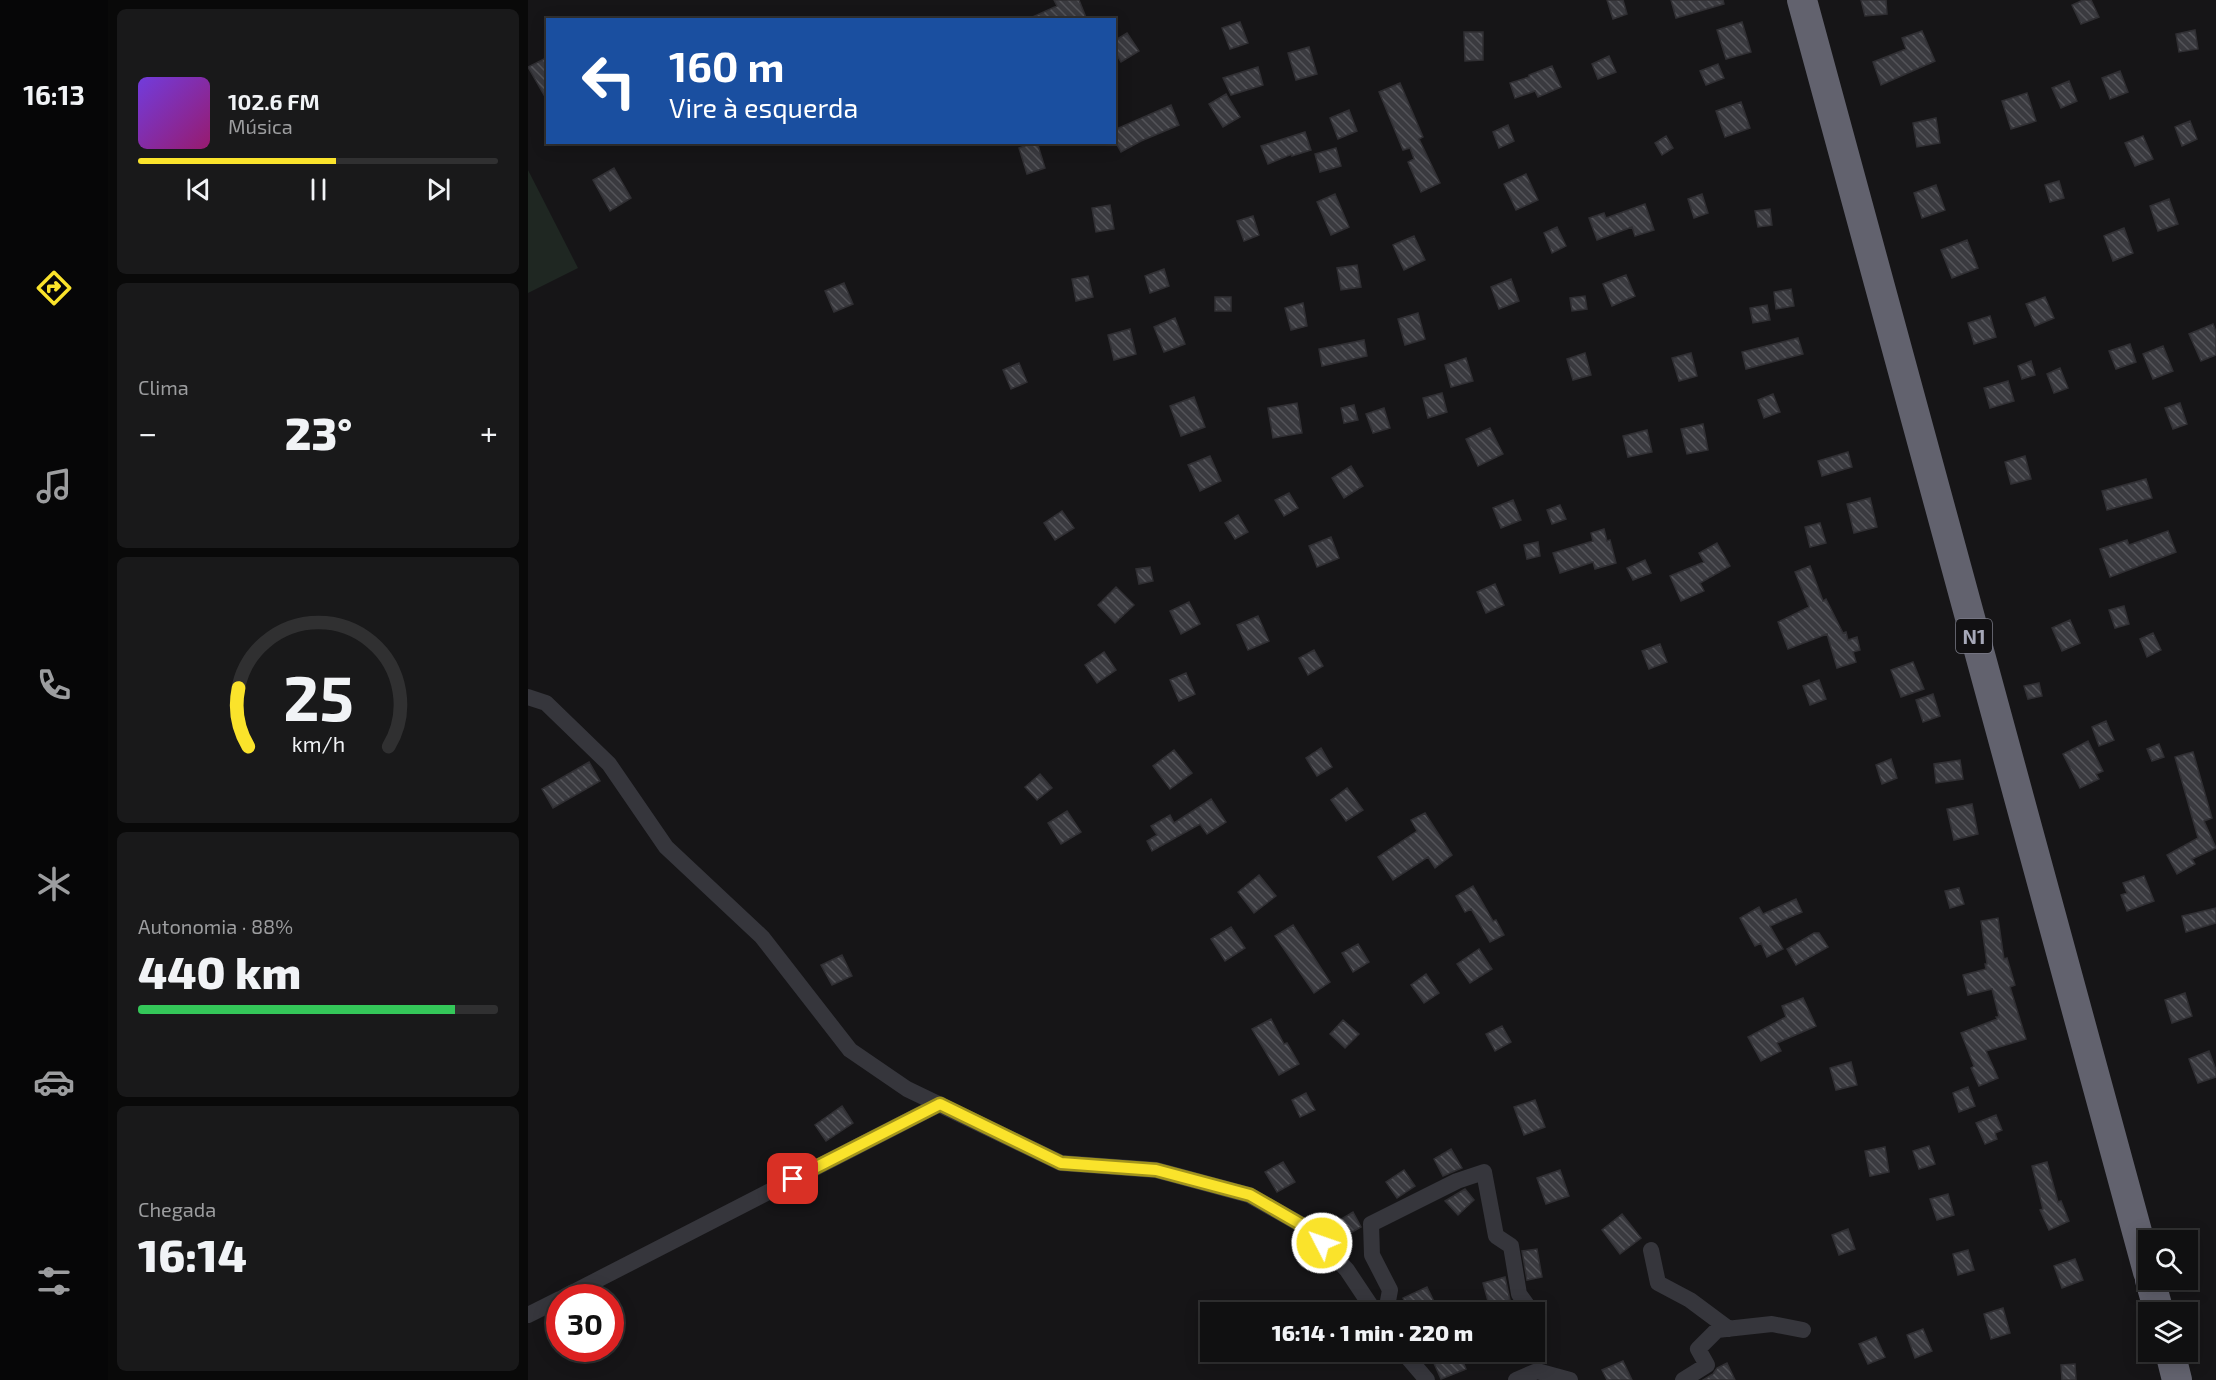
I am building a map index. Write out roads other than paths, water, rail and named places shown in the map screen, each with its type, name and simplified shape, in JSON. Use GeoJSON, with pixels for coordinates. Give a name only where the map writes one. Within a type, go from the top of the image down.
{"type":"FeatureCollection","features":[{"type":"Feature","properties":{"kind":"highway","name":"N1"},"geometry":{"type":"LineString","coordinates":[[1802,0],[2138,1235]]}},
{"type":"Feature","properties":{"kind":"highway"},"geometry":{"type":"LineString","coordinates":[[2172,1362],[2177,1380]]}},
{"type":"Feature","properties":{"kind":"street"},"geometry":{"type":"LineString","coordinates":[[528,697],[546,703],[609,764],[666,847],[762,937],[850,1050],[907,1089],[1061,1163],[1156,1170],[1250,1195],[1309,1229],[1347,1270],[1368,1302]]}},
{"type":"Feature","properties":{"kind":"street"},"geometry":{"type":"LineString","coordinates":[[588,1284],[940,1104]]}},
{"type":"Feature","properties":{"kind":"street"},"geometry":{"type":"LineString","coordinates":[[1388,1302],[1390,1290],[1372,1255],[1371,1224],[1457,1181],[1484,1172],[1496,1236],[1511,1246],[1519,1294],[1525,1302]]}},
{"type":"Feature","properties":{"kind":"street"},"geometry":{"type":"LineString","coordinates":[[1651,1250],[1658,1283],[1690,1300],[1729,1329]]}},
{"type":"Feature","properties":{"kind":"street"},"geometry":{"type":"LineString","coordinates":[[528,1315],[546,1306]]}},
{"type":"Feature","properties":{"kind":"street"},"geometry":{"type":"LineString","coordinates":[[1683,1380],[1707,1365],[1698,1349],[1717,1330],[1772,1324],[1803,1330]]}},
{"type":"Feature","properties":{"kind":"street"},"geometry":{"type":"LineString","coordinates":[[1412,1362],[1427,1380]]}},
{"type":"Feature","properties":{"kind":"street"},"geometry":{"type":"LineString","coordinates":[[1516,1380],[1537,1371],[1570,1380]]}}]}
